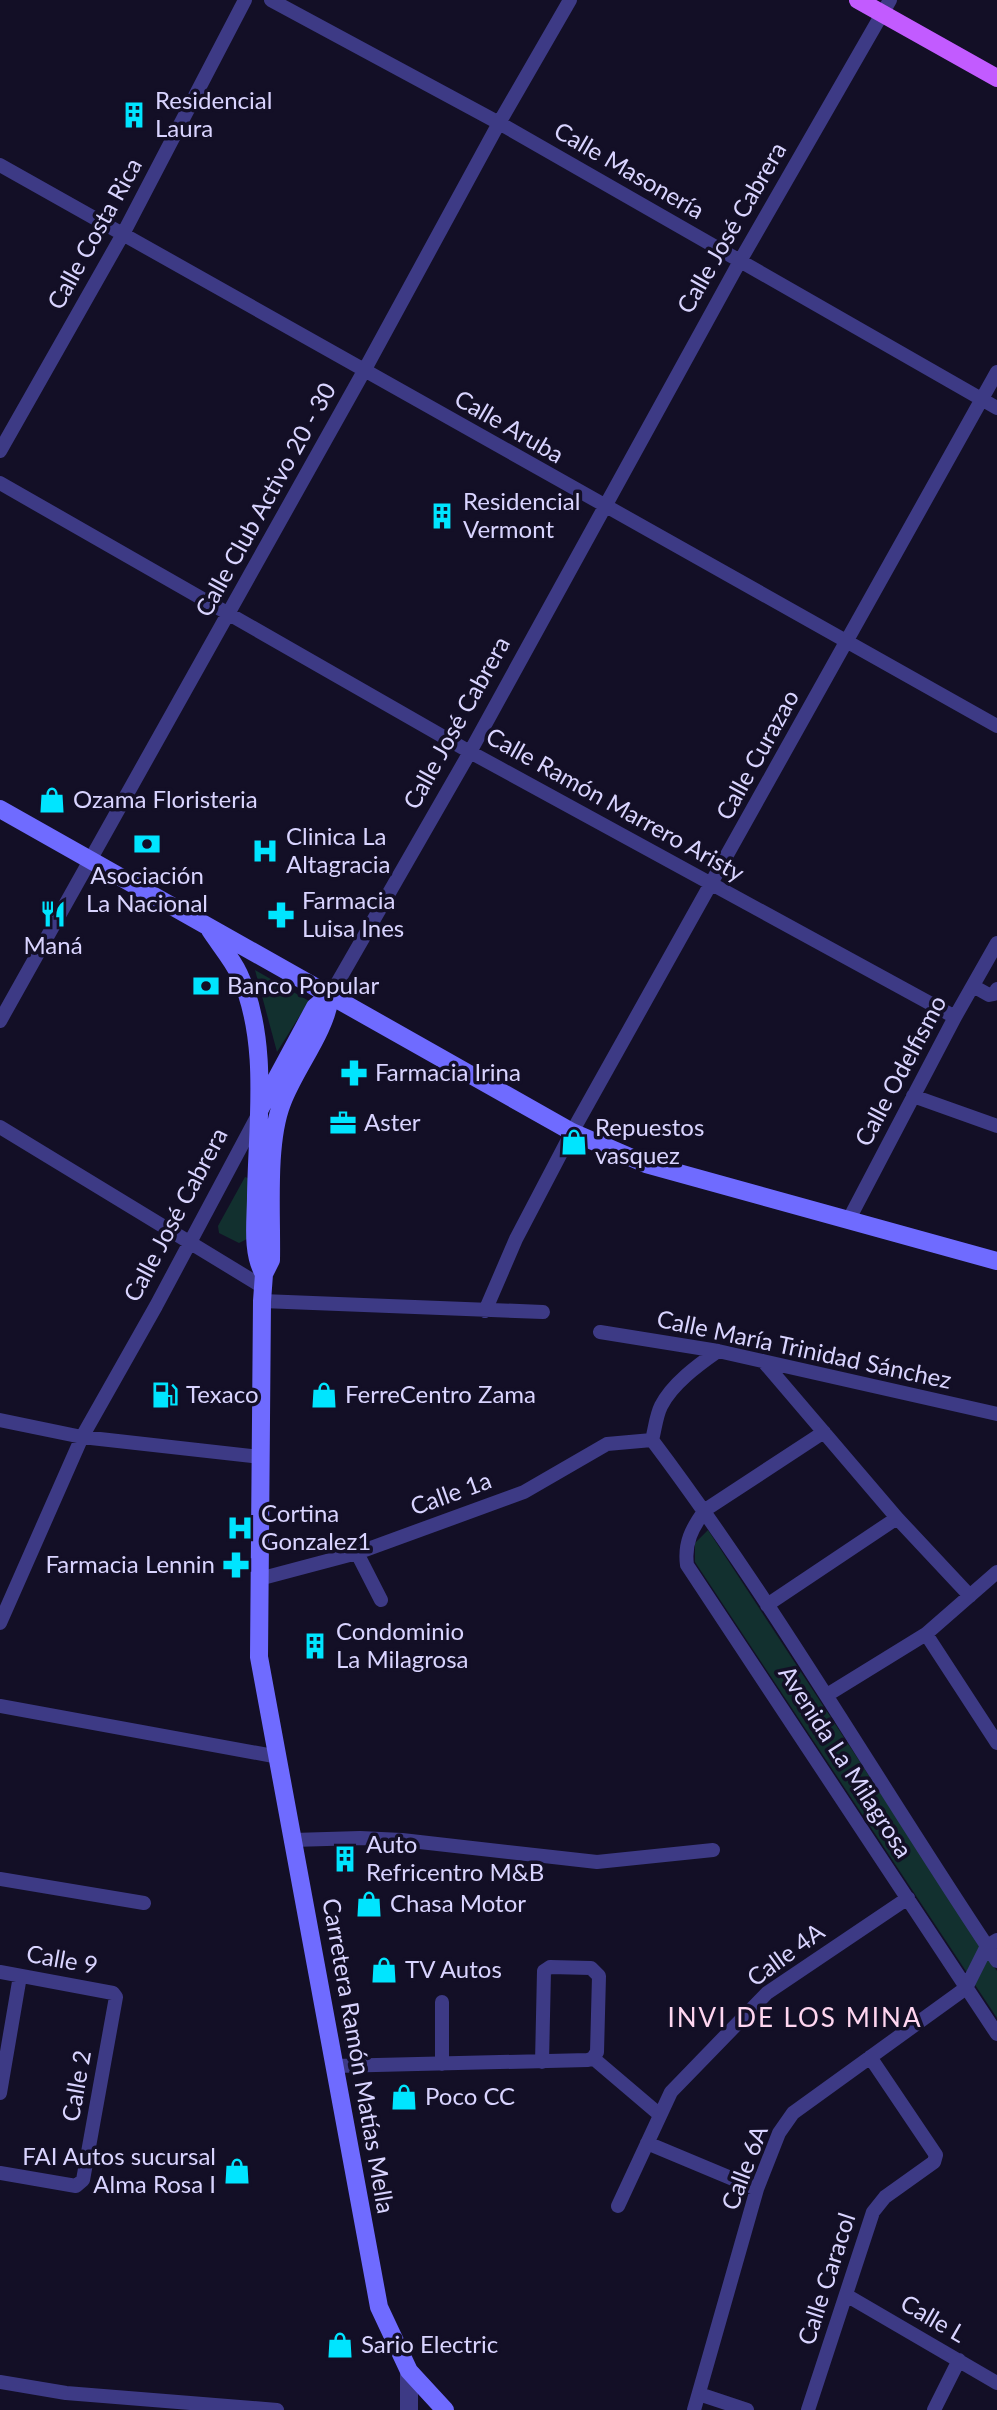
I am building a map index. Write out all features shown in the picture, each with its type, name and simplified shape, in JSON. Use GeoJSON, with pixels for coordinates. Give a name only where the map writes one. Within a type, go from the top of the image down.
{"type":"FeatureCollection","features":[{"type":"Feature","properties":{"kind":"main road"},"geometry":{"type":"LineString","coordinates":[[858,0],[886,7],[997,78]]}},
{"type":"Feature","properties":{"kind":"main road"},"geometry":{"type":"LineString","coordinates":[[0,809],[572,1132],[646,1164],[997,1261]]}},
{"type":"Feature","properties":{"kind":"main road","name":"Carretera Ramón Matías Mella"},"geometry":{"type":"LineString","coordinates":[[208,927],[238,972],[250,1002],[259,1047],[256,1231],[258,1264],[263,1287],[259,1657],[379,2307],[409,2371],[445,2410]]}},
{"type":"Feature","properties":{"kind":"main road","name":"Calle José Cabrera"},"geometry":{"type":"LineString","coordinates":[[258,1115],[315,1007],[331,994]]}},
{"type":"Feature","properties":{"kind":"main road","name":"Carretera Ramón Matías Mella"},"geometry":{"type":"LineString","coordinates":[[263,1287],[271,1260],[273,1161],[282,1103],[329,1012],[331,994]]}},
{"type":"Feature","properties":{"kind":"street","name":"Calle Costa Rica"},"geometry":{"type":"LineString","coordinates":[[0,451],[123,234],[245,0]]}},
{"type":"Feature","properties":{"kind":"street","name":"Calle Masonería"},"geometry":{"type":"LineString","coordinates":[[271,0],[499,123],[997,408]]}},
{"type":"Feature","properties":{"kind":"street","name":"Calle Club Activo 20 - 30"},"geometry":{"type":"LineString","coordinates":[[0,1021],[570,0]]}},
{"type":"Feature","properties":{"kind":"street","name":"Calle José Cabrera"},"geometry":{"type":"LineString","coordinates":[[331,994],[470,752],[740,261],[886,7]]}},
{"type":"Feature","properties":{"kind":"street","name":"Calle Aruba"},"geometry":{"type":"LineString","coordinates":[[0,165],[997,726]]}},
{"type":"Feature","properties":{"kind":"street","name":"Calle Curazao"},"geometry":{"type":"LineString","coordinates":[[485,1311],[516,1239],[572,1132],[997,372]]}},
{"type":"Feature","properties":{"kind":"street","name":"Calle Ramón Marrero Aristy"},"geometry":{"type":"LineString","coordinates":[[0,483],[470,752],[955,1017]]}},
{"type":"Feature","properties":{"kind":"street","name":"Calle Odelfismo"},"geometry":{"type":"LineString","coordinates":[[848,1221],[997,943]]}},
{"type":"Feature","properties":{"kind":"street"},"geometry":{"type":"LineString","coordinates":[[973,986],[989,995],[995,994],[997,989]]}},
{"type":"Feature","properties":{"kind":"street"},"geometry":{"type":"LineString","coordinates":[[913,1096],[997,1126]]}},
{"type":"Feature","properties":{"kind":"street","name":"Calle José Cabrera"},"geometry":{"type":"LineString","coordinates":[[0,1623],[82,1437],[156,1306],[258,1115]]}},
{"type":"Feature","properties":{"kind":"street"},"geometry":{"type":"LineString","coordinates":[[0,1128],[263,1287],[485,1311],[543,1312]]}},
{"type":"Feature","properties":{"kind":"street","name":"Calle María Trinidad Sánchez"},"geometry":{"type":"LineString","coordinates":[[600,1332],[718,1351],[997,1414]]}},
{"type":"Feature","properties":{"kind":"street"},"geometry":{"type":"LineString","coordinates":[[652,1440],[660,1408],[668,1396],[701,1363],[718,1351]]}},
{"type":"Feature","properties":{"kind":"street"},"geometry":{"type":"LineString","coordinates":[[763,1361],[897,1518],[970,1596]]}},
{"type":"Feature","properties":{"kind":"street"},"geometry":{"type":"LineString","coordinates":[[0,1420],[82,1437],[261,1457]]}},
{"type":"Feature","properties":{"kind":"street"},"geometry":{"type":"LineString","coordinates":[[705,1510],[824,1432]]}},
{"type":"Feature","properties":{"kind":"street","name":"Avenida La Milagrosa"},"geometry":{"type":"LineString","coordinates":[[652,1440],[705,1510],[992,1943],[997,1961]]}},
{"type":"Feature","properties":{"kind":"street","name":"Calle 1a"},"geometry":{"type":"LineString","coordinates":[[259,1579],[357,1553],[524,1492],[607,1444],[652,1440]]}},
{"type":"Feature","properties":{"kind":"street","name":"Avenida La Milagrosa"},"geometry":{"type":"LineString","coordinates":[[705,1510],[692,1528],[687,1542],[687,1565],[997,2034]]}},
{"type":"Feature","properties":{"kind":"street"},"geometry":{"type":"LineString","coordinates":[[767,1605],[897,1518]]}},
{"type":"Feature","properties":{"kind":"street"},"geometry":{"type":"LineString","coordinates":[[357,1553],[381,1600]]}},
{"type":"Feature","properties":{"kind":"street"},"geometry":{"type":"LineString","coordinates":[[827,1695],[926,1634],[997,1572]]}},
{"type":"Feature","properties":{"kind":"street"},"geometry":{"type":"LineString","coordinates":[[926,1634],[997,1743]]}},
{"type":"Feature","properties":{"kind":"street"},"geometry":{"type":"LineString","coordinates":[[0,1706],[279,1757]]}},
{"type":"Feature","properties":{"kind":"street"},"geometry":{"type":"LineString","coordinates":[[293,1840],[388,1839],[597,1862],[713,1850]]}},
{"type":"Feature","properties":{"kind":"street"},"geometry":{"type":"LineString","coordinates":[[0,1880],[144,1903]]}},
{"type":"Feature","properties":{"kind":"street","name":"Calle 4A"},"geometry":{"type":"LineString","coordinates":[[618,2206],[671,2092],[767,1993],[908,1898]]}},
{"type":"Feature","properties":{"kind":"street","name":"Calle 6A"},"geometry":{"type":"LineString","coordinates":[[694,2410],[757,2189],[779,2133],[793,2113],[966,1987],[992,1943]]}},
{"type":"Feature","properties":{"kind":"street"},"geometry":{"type":"LineString","coordinates":[[335,2066],[542,2062],[588,2060],[597,2052],[599,1976],[591,1968],[550,1967],[544,1971],[542,2062]]}},
{"type":"Feature","properties":{"kind":"street","name":"Calle 9"},"geometry":{"type":"LineString","coordinates":[[0,1972],[116,1995]]}},
{"type":"Feature","properties":{"kind":"street"},"geometry":{"type":"LineString","coordinates":[[0,2093],[20,1976]]}},
{"type":"Feature","properties":{"kind":"street","name":"Calle 2"},"geometry":{"type":"LineString","coordinates":[[0,2173],[76,2186],[83,2180],[116,1995]]}},
{"type":"Feature","properties":{"kind":"street"},"geometry":{"type":"LineString","coordinates":[[442,2002],[442,2064]]}},
{"type":"Feature","properties":{"kind":"street","name":"Calle Caracol"},"geometry":{"type":"LineString","coordinates":[[808,2410],[877,2204],[933,2162],[936,2155],[870,2057]]}},
{"type":"Feature","properties":{"kind":"street"},"geometry":{"type":"LineString","coordinates":[[593,2058],[660,2115]]}},
{"type":"Feature","properties":{"kind":"street"},"geometry":{"type":"LineString","coordinates":[[647,2143],[757,2189]]}},
{"type":"Feature","properties":{"kind":"street","name":"Calle L"},"geometry":{"type":"LineString","coordinates":[[846,2295],[997,2383]]}},
{"type":"Feature","properties":{"kind":"street"},"geometry":{"type":"LineString","coordinates":[[934,2410],[959,2360]]}},
{"type":"Feature","properties":{"kind":"street"},"geometry":{"type":"LineString","coordinates":[[409,2371],[409,2410]]}},
{"type":"Feature","properties":{"kind":"street"},"geometry":{"type":"LineString","coordinates":[[0,2382],[66,2393],[277,2410]]}},
{"type":"Feature","properties":{"kind":"street"},"geometry":{"type":"LineString","coordinates":[[699,2395],[747,2410]]}},
{"type":"Feature","properties":{"kind":"green space"},"geometry":{"type":"Polygon","coordinates":[[[255,970],[309,1001],[277,1052],[255,970]]]}},
{"type":"Feature","properties":{"kind":"green space"},"geometry":{"type":"Polygon","coordinates":[[[245,1177],[248,1178],[249,1238],[239,1243],[219,1233],[218,1226],[245,1177]]]}},
{"type":"Feature","properties":{"kind":"green space"},"geometry":{"type":"Polygon","coordinates":[[[708,1530],[997,1971],[997,2018],[695,1562],[695,1543],[708,1530]]]}},
{"type":"Feature","properties":{"kind":"place","name":"Residencial Laura"},"geometry":{"type":"Point","coordinates":[134,115]}},
{"type":"Feature","properties":{"kind":"place","name":"Residencial Vermont"},"geometry":{"type":"Point","coordinates":[442,516]}},
{"type":"Feature","properties":{"kind":"place","name":"Ozama Floristeria"},"geometry":{"type":"Point","coordinates":[52,800]}},
{"type":"Feature","properties":{"kind":"place","name":"Asociación La Nacional"},"geometry":{"type":"Point","coordinates":[147,844]}},
{"type":"Feature","properties":{"kind":"place","name":"Clinica La Altagracia"},"geometry":{"type":"Point","coordinates":[265,851]}},
{"type":"Feature","properties":{"kind":"place","name":"Maná"},"geometry":{"type":"Point","coordinates":[53,914]}},
{"type":"Feature","properties":{"kind":"place","name":"Farmacia Luisa Ines"},"geometry":{"type":"Point","coordinates":[281,915]}},
{"type":"Feature","properties":{"kind":"place","name":"Banco Popular"},"geometry":{"type":"Point","coordinates":[206,986]}},
{"type":"Feature","properties":{"kind":"place","name":"Farmacia Irina"},"geometry":{"type":"Point","coordinates":[354,1073]}},
{"type":"Feature","properties":{"kind":"place","name":"Aster"},"geometry":{"type":"Point","coordinates":[343,1123]}},
{"type":"Feature","properties":{"kind":"place","name":"Repuestos vasquez"},"geometry":{"type":"Point","coordinates":[574,1142]}},
{"type":"Feature","properties":{"kind":"place","name":"Texaco"},"geometry":{"type":"Point","coordinates":[165,1395]}},
{"type":"Feature","properties":{"kind":"place","name":"FerreCentro Zama"},"geometry":{"type":"Point","coordinates":[324,1395]}},
{"type":"Feature","properties":{"kind":"place","name":"Cortina Gonzalez1"},"geometry":{"type":"Point","coordinates":[240,1528]}},
{"type":"Feature","properties":{"kind":"place","name":"Farmacia Lennin"},"geometry":{"type":"Point","coordinates":[236,1565]}},
{"type":"Feature","properties":{"kind":"place","name":"Condominio La Milagrosa"},"geometry":{"type":"Point","coordinates":[315,1646]}},
{"type":"Feature","properties":{"kind":"place","name":"Auto Refricentro M&B"},"geometry":{"type":"Point","coordinates":[345,1859]}},
{"type":"Feature","properties":{"kind":"place","name":"Chasa Motor"},"geometry":{"type":"Point","coordinates":[369,1904]}},
{"type":"Feature","properties":{"kind":"place","name":"TV Autos"},"geometry":{"type":"Point","coordinates":[384,1970]}},
{"type":"Feature","properties":{"kind":"place","name":"Poco CC"},"geometry":{"type":"Point","coordinates":[404,2097]}},
{"type":"Feature","properties":{"kind":"place","name":"FAI Autos sucursal Alma Rosa I"},"geometry":{"type":"Point","coordinates":[237,2171]}},
{"type":"Feature","properties":{"kind":"place","name":"Sario Electric"},"geometry":{"type":"Point","coordinates":[340,2345]}},
{"type":"Feature","properties":{"kind":"district","name":"INVI DE LOS MINA"},"geometry":{"type":"Point","coordinates":[795,2018]}}]}
